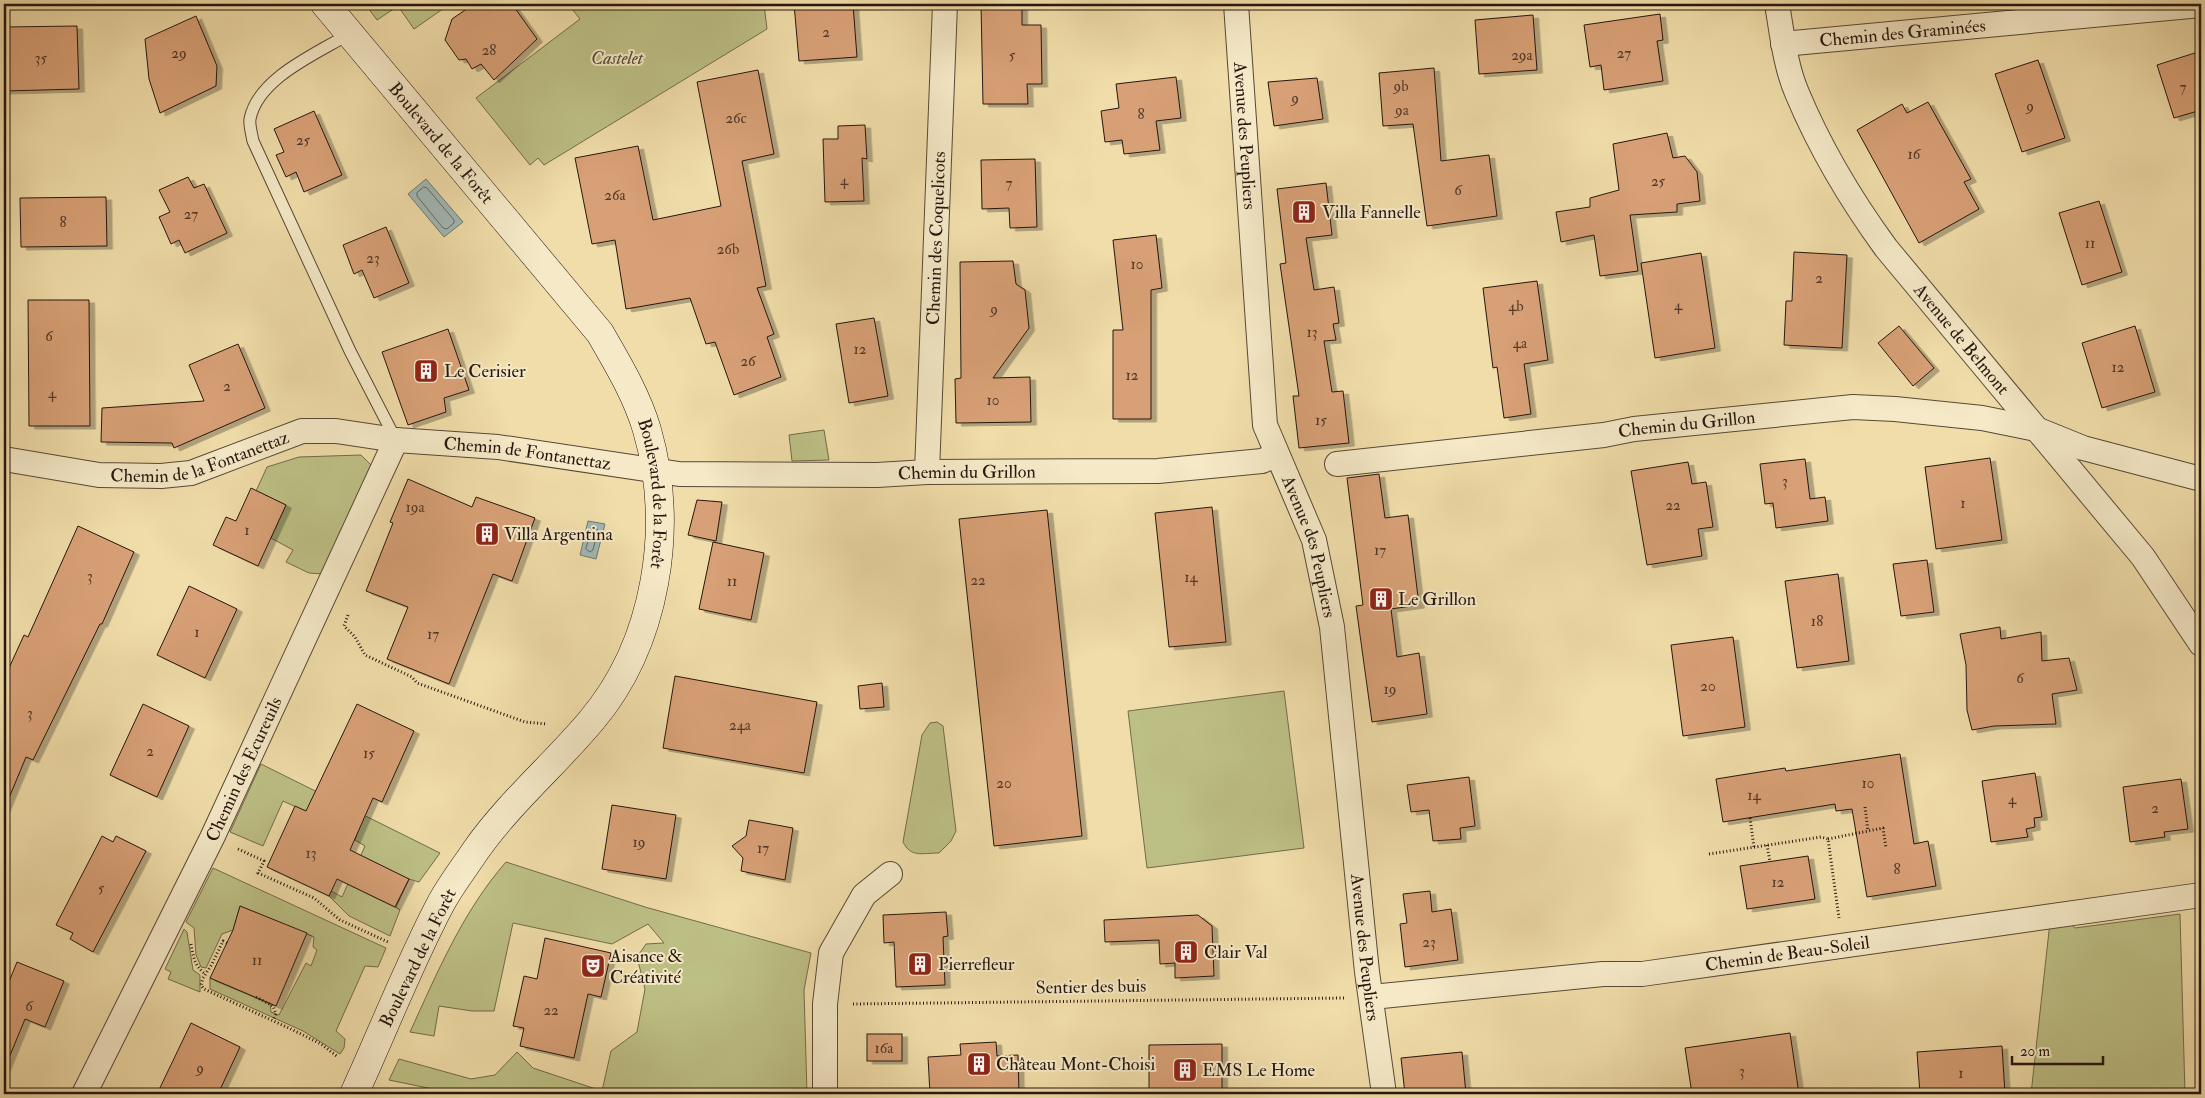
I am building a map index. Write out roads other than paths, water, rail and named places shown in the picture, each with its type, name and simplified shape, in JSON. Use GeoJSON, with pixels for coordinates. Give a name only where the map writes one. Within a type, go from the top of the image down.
{"type":"FeatureCollection","features":[{"type":"Feature","properties":{"kind":"street","name":"Boulevard de la Forêt"},"geometry":{"type":"LineString","coordinates":[[325,4],[600,333],[626,378],[647,429],[657,472],[661,515],[659,555],[643,629],[630,661],[614,691],[592,720],[501,819],[477,849],[441,903],[354,1094]]}},
{"type":"Feature","properties":{"kind":"street","name":"Chemin des Coquelicots"},"geometry":{"type":"LineString","coordinates":[[926,472],[945,4]]}},
{"type":"Feature","properties":{"kind":"street","name":"Avenue des Peupliers"},"geometry":{"type":"LineString","coordinates":[[1236,4],[1265,425],[1276,455],[1314,540],[1332,627],[1367,972],[1360,997],[1384,1094]]}},
{"type":"Feature","properties":{"kind":"street","name":"Avenue de Belmont"},"geometry":{"type":"LineString","coordinates":[[1777,4],[1783,44],[1796,92],[1854,204],[1886,248],[2143,557],[2201,644]]}},
{"type":"Feature","properties":{"kind":"street","name":"Chemin des Graminées"},"geometry":{"type":"LineString","coordinates":[[1783,44],[2201,5]]}},
{"type":"Feature","properties":{"kind":"street","name":"Chemin du Grillon"},"geometry":{"type":"LineString","coordinates":[[1338,464],[1604,435],[1634,429],[1853,407],[1982,418],[2036,429],[2084,448],[2201,479]]}},
{"type":"Feature","properties":{"kind":"street","name":"Chemin de la Fontanettaz"},"geometry":{"type":"LineString","coordinates":[[4,459],[100,474],[161,476],[191,473],[302,431],[336,431],[396,440]]}},
{"type":"Feature","properties":{"kind":"street","name":"Chemin de Fontanettaz"},"geometry":{"type":"LineString","coordinates":[[396,440],[498,447],[657,472]]}},
{"type":"Feature","properties":{"kind":"street","name":"Chemin des Ecureuils"},"geometry":{"type":"LineString","coordinates":[[84,1094],[208,846],[396,440]]}},
{"type":"Feature","properties":{"kind":"street","name":"Chemin du Grillon"},"geometry":{"type":"LineString","coordinates":[[657,472],[679,474],[838,475],[926,472],[1158,471],[1262,461],[1276,455]]}},
{"type":"Feature","properties":{"kind":"street"},"geometry":{"type":"LineString","coordinates":[[825,1094],[825,1004],[830,953],[864,895],[890,874]]}},
{"type":"Feature","properties":{"kind":"street","name":"Chemin de Beau-Soleil"},"geometry":{"type":"LineString","coordinates":[[1360,997],[1603,974],[1642,974],[2201,895]]}},
{"type":"Feature","properties":{"kind":"lane"},"geometry":{"type":"LineString","coordinates":[[349,34],[273,80],[258,98],[249,120],[253,142],[350,351],[396,440]]}},
{"type":"Feature","properties":{"kind":"water"},"geometry":{"type":"Polygon","coordinates":[[[426,179],[463,222],[444,237],[408,194],[426,179]]]}},
{"type":"Feature","properties":{"kind":"water"},"geometry":{"type":"Polygon","coordinates":[[[588,521],[605,524],[596,559],[580,555],[588,521]]]}},
{"type":"Feature","properties":{"kind":"place","name":"Villa Fannelle"},"geometry":{"type":"Point","coordinates":[1304,212]}},
{"type":"Feature","properties":{"kind":"place","name":"Le Cerisier"},"geometry":{"type":"Point","coordinates":[426,371]}},
{"type":"Feature","properties":{"kind":"place","name":"Villa Argentina"},"geometry":{"type":"Point","coordinates":[487,534]}},
{"type":"Feature","properties":{"kind":"place","name":"Le Grillon"},"geometry":{"type":"Point","coordinates":[1381,599]}},
{"type":"Feature","properties":{"kind":"place","name":"Clair Val"},"geometry":{"type":"Point","coordinates":[1186,952]}},
{"type":"Feature","properties":{"kind":"place","name":"Pierrefleur"},"geometry":{"type":"Point","coordinates":[920,964]}},
{"type":"Feature","properties":{"kind":"place","name":"Aisance & Créativité"},"geometry":{"type":"Point","coordinates":[593,966]}},
{"type":"Feature","properties":{"kind":"place","name":"Château Mont-Choisi"},"geometry":{"type":"Point","coordinates":[979,1064]}},
{"type":"Feature","properties":{"kind":"place","name":"EMS Le Home"},"geometry":{"type":"Point","coordinates":[1185,1070]}},
{"type":"Feature","properties":{"kind":"park label","name":"Castelet"},"geometry":{"type":"Point","coordinates":[617,58]}}]}
